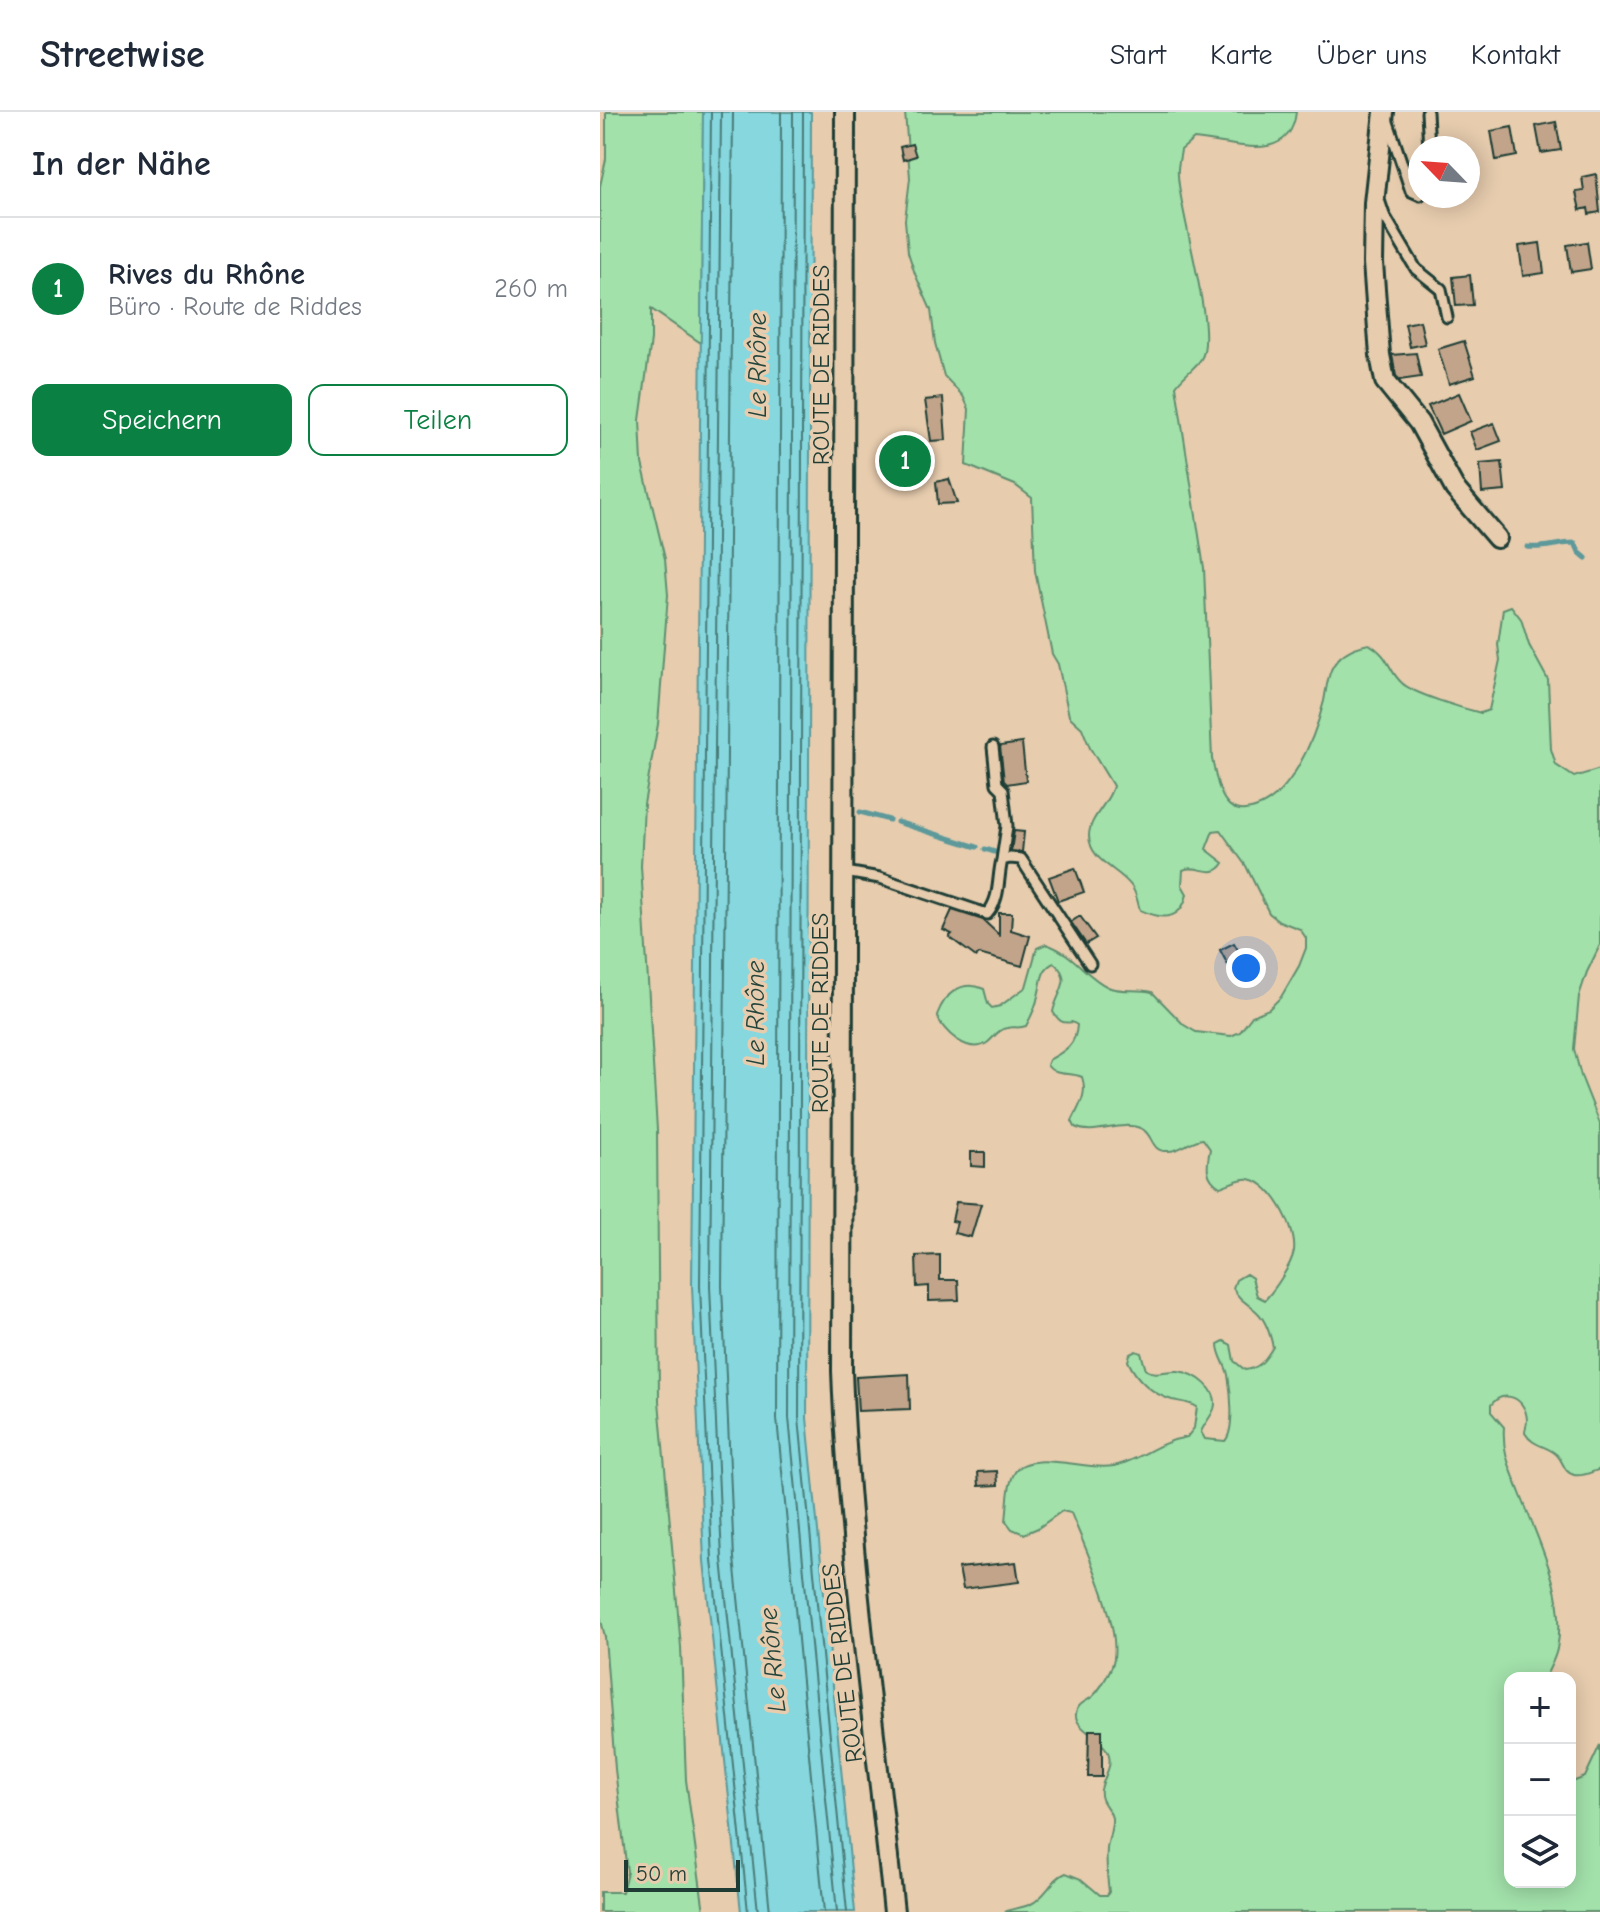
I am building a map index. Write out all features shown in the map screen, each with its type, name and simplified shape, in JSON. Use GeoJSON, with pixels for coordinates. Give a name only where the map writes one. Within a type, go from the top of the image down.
{"type":"FeatureCollection","features":[{"type":"Feature","properties":{"kind":"street","name":"ROUTE DE RIDDES"},"geometry":{"type":"LineString","coordinates":[[845,112],[842,1371],[845,1463],[854,1564],[894,1912]]}},
{"type":"Feature","properties":{"kind":"street"},"geometry":{"type":"LineString","coordinates":[[1384,112],[1375,189],[1373,263],[1385,381],[1419,423],[1455,489],[1497,538]]}},
{"type":"Feature","properties":{"kind":"lane"},"geometry":{"type":"LineString","coordinates":[[1384,112],[1408,182]]}},
{"type":"Feature","properties":{"kind":"lane"},"geometry":{"type":"LineString","coordinates":[[1427,112],[1428,136]]}},
{"type":"Feature","properties":{"kind":"lane"},"geometry":{"type":"LineString","coordinates":[[1375,189],[1384,215],[1416,269],[1441,289],[1447,317]]}},
{"type":"Feature","properties":{"kind":"lane"},"geometry":{"type":"LineString","coordinates":[[845,872],[880,878],[987,914],[998,894],[998,875],[1007,826],[1003,790],[997,784],[993,747]]}},
{"type":"Feature","properties":{"kind":"lane"},"geometry":{"type":"LineString","coordinates":[[1002,860],[1021,859],[1090,964]]}},
{"type":"Feature","properties":{"kind":"green space"},"geometry":{"type":"Polygon","coordinates":[[[606,112],[703,112],[701,343],[651,309],[651,340],[640,420],[642,463],[665,559],[668,595],[658,724],[644,804],[641,866],[657,1130],[659,1401],[681,1647],[686,1780],[704,1912],[600,1912],[600,1892],[622,1892],[627,1872],[605,1637],[600,1616],[600,186],[606,159],[606,112]]]}},
{"type":"Feature","properties":{"kind":"green space"},"geometry":{"type":"Polygon","coordinates":[[[905,112],[1296,112],[1291,129],[1283,139],[1271,145],[1241,146],[1194,139],[1181,150],[1178,169],[1205,324],[1205,345],[1199,362],[1176,386],[1204,568],[1212,759],[1221,792],[1230,806],[1245,810],[1261,806],[1275,796],[1298,768],[1307,750],[1334,664],[1357,647],[1369,644],[1376,649],[1397,678],[1417,692],[1481,713],[1489,710],[1500,660],[1498,645],[1503,609],[1511,606],[1521,619],[1529,645],[1548,680],[1551,749],[1556,765],[1574,777],[1600,769],[1600,945],[1579,996],[1574,1049],[1600,1124],[1600,1469],[1580,1475],[1568,1472],[1557,1455],[1528,1438],[1525,1433],[1526,1412],[1514,1398],[1508,1396],[1496,1400],[1491,1405],[1491,1412],[1504,1427],[1508,1461],[1543,1549],[1555,1589],[1559,1629],[1556,1653],[1548,1672],[1504,1672],[1504,1888],[1576,1888],[1576,1781],[1585,1777],[1600,1745],[1600,1912],[1005,1912],[1036,1901],[1056,1879],[1066,1873],[1081,1879],[1100,1895],[1109,1892],[1107,1849],[1112,1822],[1101,1794],[1109,1755],[1102,1744],[1080,1724],[1076,1714],[1106,1679],[1115,1651],[1108,1611],[1071,1513],[1062,1511],[1024,1534],[1012,1529],[1006,1521],[1012,1477],[1023,1465],[1034,1462],[1106,1467],[1118,1465],[1168,1442],[1187,1437],[1194,1428],[1197,1407],[1158,1394],[1146,1385],[1128,1361],[1130,1354],[1136,1351],[1141,1353],[1146,1370],[1154,1373],[1185,1372],[1210,1389],[1214,1409],[1201,1432],[1205,1439],[1225,1441],[1230,1428],[1231,1400],[1228,1375],[1218,1344],[1224,1341],[1231,1345],[1234,1361],[1245,1370],[1262,1363],[1273,1347],[1262,1319],[1233,1288],[1236,1280],[1246,1274],[1252,1278],[1257,1296],[1265,1300],[1290,1263],[1294,1241],[1280,1205],[1263,1186],[1254,1180],[1244,1179],[1220,1187],[1211,1179],[1208,1165],[1210,1149],[1203,1139],[1173,1151],[1162,1151],[1146,1132],[1134,1126],[1091,1130],[1075,1127],[1072,1121],[1083,1094],[1082,1077],[1055,1072],[1047,1065],[1072,1042],[1077,1025],[1061,1021],[1053,1012],[1064,980],[1054,963],[1044,973],[1026,1026],[1004,1029],[987,1043],[972,1046],[950,1034],[937,1015],[949,995],[968,986],[984,989],[992,1008],[1000,1006],[1026,987],[1037,948],[1046,944],[1065,953],[1108,987],[1152,992],[1184,1025],[1196,1032],[1231,1036],[1240,1032],[1252,1016],[1269,1009],[1281,997],[1299,966],[1306,948],[1306,938],[1300,929],[1279,921],[1269,913],[1246,866],[1220,830],[1213,831],[1206,849],[1224,863],[1215,871],[1183,870],[1182,885],[1187,894],[1180,909],[1170,916],[1156,916],[1140,910],[1132,887],[1094,852],[1090,829],[1113,786],[1082,728],[1069,716],[1035,571],[1032,498],[1015,485],[966,465],[969,409],[963,396],[944,376],[935,343],[931,310],[908,252],[905,220],[910,178],[905,112]]]}},
{"type":"Feature","properties":{"kind":"water","name":"Le Rhône"},"geometry":{"type":"Polygon","coordinates":[[[703,112],[811,112],[807,1418],[855,1912],[741,1912],[704,1561],[692,1286],[703,112]]]}},
{"type":"Feature","properties":{"kind":"building"},"geometry":{"type":"Polygon","coordinates":[[[1556,122],[1561,150],[1541,153],[1536,126],[1556,122]]]}},
{"type":"Feature","properties":{"kind":"building"},"geometry":{"type":"Polygon","coordinates":[[[1512,127],[1517,156],[1496,160],[1491,131],[1512,127]]]}},
{"type":"Feature","properties":{"kind":"building"},"geometry":{"type":"Polygon","coordinates":[[[912,144],[916,156],[903,160],[900,147],[912,144]]]}},
{"type":"Feature","properties":{"kind":"building"},"geometry":{"type":"Polygon","coordinates":[[[1596,174],[1600,212],[1589,214],[1588,208],[1580,210],[1576,192],[1584,191],[1582,177],[1596,174]]]}},
{"type":"Feature","properties":{"kind":"building"},"geometry":{"type":"Polygon","coordinates":[[[1587,242],[1591,269],[1571,272],[1567,245],[1587,242]]]}},
{"type":"Feature","properties":{"kind":"building"},"geometry":{"type":"Polygon","coordinates":[[[1540,243],[1544,273],[1523,276],[1519,246],[1540,243]]]}},
{"type":"Feature","properties":{"kind":"building"},"geometry":{"type":"Polygon","coordinates":[[[1470,275],[1473,305],[1456,306],[1453,277],[1470,275]]]}},
{"type":"Feature","properties":{"kind":"building"},"geometry":{"type":"Polygon","coordinates":[[[1420,321],[1425,344],[1410,347],[1405,324],[1420,321]]]}},
{"type":"Feature","properties":{"kind":"building"},"geometry":{"type":"Polygon","coordinates":[[[1464,341],[1475,376],[1449,384],[1438,349],[1464,341]]]}},
{"type":"Feature","properties":{"kind":"building"},"geometry":{"type":"Polygon","coordinates":[[[1416,353],[1421,377],[1400,380],[1396,376],[1392,355],[1416,353]]]}},
{"type":"Feature","properties":{"kind":"building"},"geometry":{"type":"Polygon","coordinates":[[[1459,393],[1471,421],[1441,434],[1428,406],[1459,393]]]}},
{"type":"Feature","properties":{"kind":"building"},"geometry":{"type":"Polygon","coordinates":[[[943,398],[946,440],[931,441],[925,400],[943,398]]]}},
{"type":"Feature","properties":{"kind":"building"},"geometry":{"type":"Polygon","coordinates":[[[1494,423],[1501,441],[1477,450],[1470,432],[1494,423]]]}},
{"type":"Feature","properties":{"kind":"building"},"geometry":{"type":"Polygon","coordinates":[[[1502,462],[1505,491],[1482,493],[1480,464],[1502,462]]]}},
{"type":"Feature","properties":{"kind":"building"},"geometry":{"type":"Polygon","coordinates":[[[949,479],[957,503],[938,504],[936,482],[949,479]]]}},
{"type":"Feature","properties":{"kind":"building"},"geometry":{"type":"Polygon","coordinates":[[[1022,743],[1026,781],[1007,784],[1004,781],[1000,746],[1022,743]]]}},
{"type":"Feature","properties":{"kind":"building"},"geometry":{"type":"Polygon","coordinates":[[[1014,831],[1024,832],[1022,852],[1011,851],[1014,831]]]}},
{"type":"Feature","properties":{"kind":"building"},"geometry":{"type":"Polygon","coordinates":[[[1075,868],[1084,892],[1058,901],[1049,877],[1075,868]]]}},
{"type":"Feature","properties":{"kind":"building"},"geometry":{"type":"Polygon","coordinates":[[[952,910],[983,920],[999,935],[999,913],[1012,913],[1011,930],[1030,936],[1022,966],[979,954],[976,957],[949,937],[952,934],[943,930],[952,910]]]}},
{"type":"Feature","properties":{"kind":"building"},"geometry":{"type":"Polygon","coordinates":[[[1080,916],[1096,938],[1086,944],[1071,922],[1080,916]]]}},
{"type":"Feature","properties":{"kind":"building"},"geometry":{"type":"Polygon","coordinates":[[[1234,943],[1242,957],[1228,965],[1220,950],[1234,943]]]}},
{"type":"Feature","properties":{"kind":"building"},"geometry":{"type":"Polygon","coordinates":[[[971,1152],[985,1152],[985,1167],[971,1166],[971,1152]]]}},
{"type":"Feature","properties":{"kind":"building"},"geometry":{"type":"Polygon","coordinates":[[[956,1202],[981,1204],[971,1237],[954,1233],[957,1222],[952,1221],[956,1202]]]}},
{"type":"Feature","properties":{"kind":"building"},"geometry":{"type":"Polygon","coordinates":[[[940,1255],[940,1280],[958,1280],[959,1300],[929,1301],[929,1286],[917,1287],[916,1256],[940,1255]]]}},
{"type":"Feature","properties":{"kind":"building"},"geometry":{"type":"Polygon","coordinates":[[[909,1374],[910,1409],[858,1411],[856,1377],[909,1374]]]}},
{"type":"Feature","properties":{"kind":"building"},"geometry":{"type":"Polygon","coordinates":[[[997,1471],[998,1485],[979,1486],[978,1472],[997,1471]]]}},
{"type":"Feature","properties":{"kind":"building"},"geometry":{"type":"Polygon","coordinates":[[[1016,1562],[1019,1582],[963,1589],[959,1568],[1016,1562]]]}},
{"type":"Feature","properties":{"kind":"building"},"geometry":{"type":"Polygon","coordinates":[[[1089,1730],[1102,1730],[1102,1777],[1088,1777],[1089,1730]]]}},
{"type":"Feature","properties":{"kind":"waterway"},"geometry":{"type":"LineString","coordinates":[[1527,547],[1575,543],[1586,558]]}},
{"type":"Feature","properties":{"kind":"waterway"},"geometry":{"type":"LineString","coordinates":[[860,812],[889,820]]}},
{"type":"Feature","properties":{"kind":"waterway"},"geometry":{"type":"LineString","coordinates":[[897,822],[977,847]]}},
{"type":"Feature","properties":{"kind":"waterway"},"geometry":{"type":"LineString","coordinates":[[985,849],[998,853]]}},
{"type":"Feature","properties":{"kind":"place","name":"Rives du Rhône"},"geometry":{"type":"Point","coordinates":[905,461]}}]}
